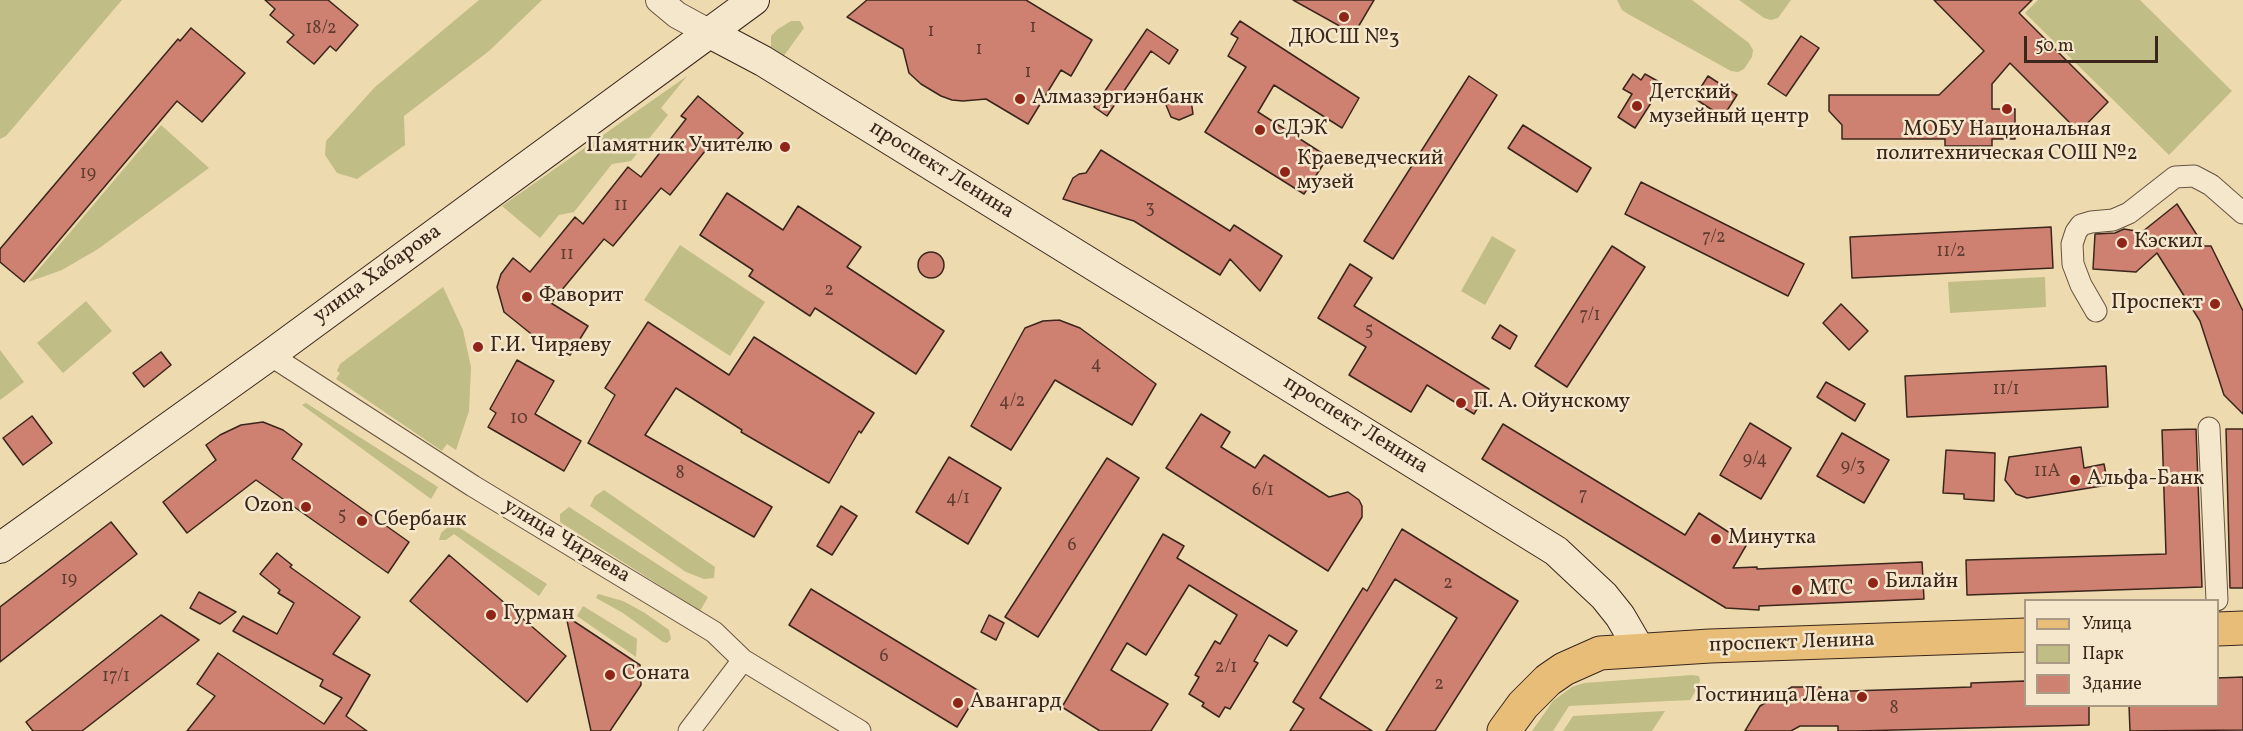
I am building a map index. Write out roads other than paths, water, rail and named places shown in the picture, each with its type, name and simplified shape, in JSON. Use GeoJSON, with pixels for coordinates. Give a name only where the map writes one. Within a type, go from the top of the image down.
{"type":"FeatureCollection","features":[{"type":"Feature","properties":{"kind":"main road","name":"улица Хабарова"},"geometry":{"type":"LineString","coordinates":[[0,548],[270,355],[754,0]]}},
{"type":"Feature","properties":{"kind":"main road","name":"проспект Ленина"},"geometry":{"type":"LineString","coordinates":[[710,33],[763,61],[1556,551],[1604,596],[1620,616],[1637,650],[2024,635]]}},
{"type":"Feature","properties":{"kind":"main road"},"geometry":{"type":"LineString","coordinates":[[2219,629],[2243,628]]}},
{"type":"Feature","properties":{"kind":"main road"},"geometry":{"type":"LineString","coordinates":[[1504,731],[1535,692],[1564,669],[1600,654],[1637,650]]}},
{"type":"Feature","properties":{"kind":"street"},"geometry":{"type":"LineString","coordinates":[[659,0],[677,15],[710,33]]}},
{"type":"Feature","properties":{"kind":"street"},"geometry":{"type":"LineString","coordinates":[[2096,311],[2081,285],[2073,264],[2072,244],[2081,225],[2113,220],[2129,213],[2175,177],[2194,176],[2211,185],[2243,213]]}},
{"type":"Feature","properties":{"kind":"street","name":"улица Чиряева"},"geometry":{"type":"LineString","coordinates":[[270,355],[473,486],[714,632],[743,660],[860,731]]}},
{"type":"Feature","properties":{"kind":"street"},"geometry":{"type":"LineString","coordinates":[[2209,428],[2217,599]]}},
{"type":"Feature","properties":{"kind":"street"},"geometry":{"type":"LineString","coordinates":[[689,731],[743,660]]}},
{"type":"Feature","properties":{"kind":"place","name":"ДЮСШ №3"},"geometry":{"type":"Point","coordinates":[1344,17]}},
{"type":"Feature","properties":{"kind":"place","name":"Алмазэргиэнбанк"},"geometry":{"type":"Point","coordinates":[1020,99]}},
{"type":"Feature","properties":{"kind":"place","name":"Детский музейный центр"},"geometry":{"type":"Point","coordinates":[1637,106]}},
{"type":"Feature","properties":{"kind":"place","name":"МОБУ Национальная политехническая СОШ №2"},"geometry":{"type":"Point","coordinates":[2007,109]}},
{"type":"Feature","properties":{"kind":"place","name":"СДЭК"},"geometry":{"type":"Point","coordinates":[1260,130]}},
{"type":"Feature","properties":{"kind":"place","name":"Памятник Учителю"},"geometry":{"type":"Point","coordinates":[785,147]}},
{"type":"Feature","properties":{"kind":"place","name":"Краеведческий музей"},"geometry":{"type":"Point","coordinates":[1285,172]}},
{"type":"Feature","properties":{"kind":"place","name":"Кэскил"},"geometry":{"type":"Point","coordinates":[2122,243]}},
{"type":"Feature","properties":{"kind":"place","name":"Фаворит"},"geometry":{"type":"Point","coordinates":[527,297]}},
{"type":"Feature","properties":{"kind":"place","name":"Проспект"},"geometry":{"type":"Point","coordinates":[2215,304]}},
{"type":"Feature","properties":{"kind":"place","name":"Г.И. Чиряеву"},"geometry":{"type":"Point","coordinates":[478,347]}},
{"type":"Feature","properties":{"kind":"place","name":"П. А. Ойунскому"},"geometry":{"type":"Point","coordinates":[1461,403]}},
{"type":"Feature","properties":{"kind":"place","name":"Альфа-Банк"},"geometry":{"type":"Point","coordinates":[2075,480]}},
{"type":"Feature","properties":{"kind":"place","name":"Ozon"},"geometry":{"type":"Point","coordinates":[306,507]}},
{"type":"Feature","properties":{"kind":"place","name":"Сбербанк"},"geometry":{"type":"Point","coordinates":[362,521]}},
{"type":"Feature","properties":{"kind":"place","name":"Минутка"},"geometry":{"type":"Point","coordinates":[1716,539]}},
{"type":"Feature","properties":{"kind":"place","name":"Билайн"},"geometry":{"type":"Point","coordinates":[1873,583]}},
{"type":"Feature","properties":{"kind":"place","name":"МТС"},"geometry":{"type":"Point","coordinates":[1797,590]}},
{"type":"Feature","properties":{"kind":"place","name":"Гурман"},"geometry":{"type":"Point","coordinates":[491,615]}},
{"type":"Feature","properties":{"kind":"place","name":"Соната"},"geometry":{"type":"Point","coordinates":[610,675]}},
{"type":"Feature","properties":{"kind":"place","name":"Гостиница Лена"},"geometry":{"type":"Point","coordinates":[1862,697]}},
{"type":"Feature","properties":{"kind":"place","name":"Авангард"},"geometry":{"type":"Point","coordinates":[958,703]}}]}
